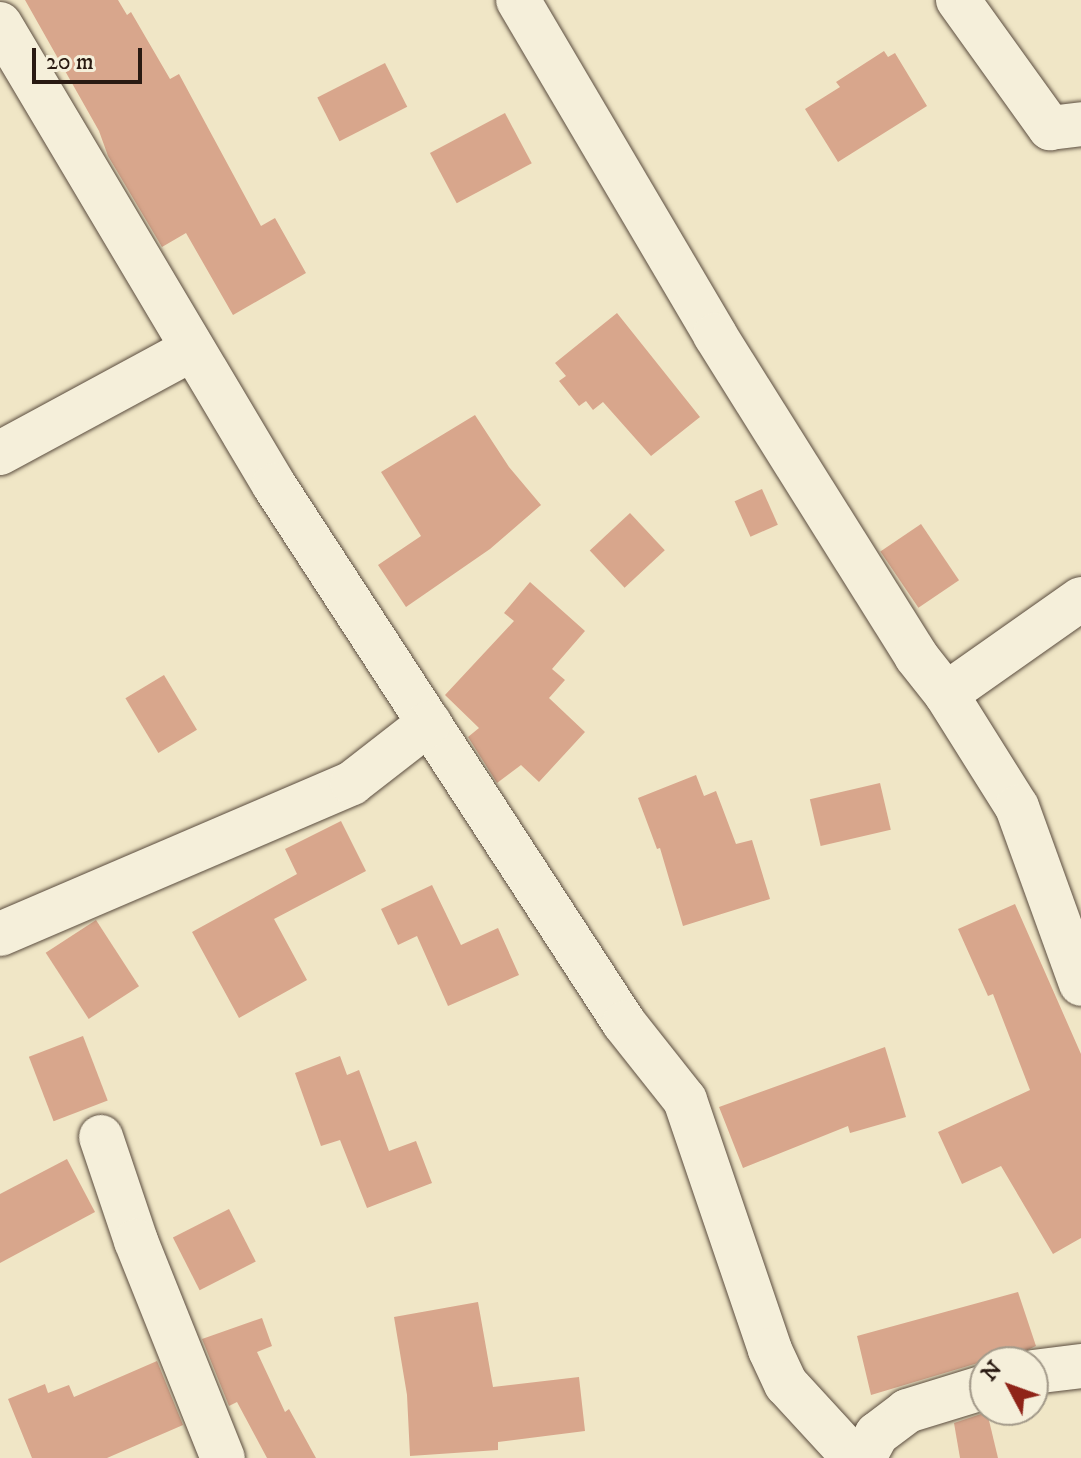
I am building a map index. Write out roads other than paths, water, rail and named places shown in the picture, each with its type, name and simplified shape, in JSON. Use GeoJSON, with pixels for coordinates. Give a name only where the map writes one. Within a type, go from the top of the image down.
{"type":"FeatureCollection","features":[{"type":"Feature","properties":{"kind":"street"},"geometry":{"type":"LineString","coordinates":[[518,0],[715,335],[916,656],[946,694],[1017,807],[1081,984]]}},
{"type":"Feature","properties":{"kind":"street"},"geometry":{"type":"LineString","coordinates":[[958,0],[1050,128],[1081,124]]}},
{"type":"Feature","properties":{"kind":"street"},"geometry":{"type":"LineString","coordinates":[[0,24],[274,485],[624,1023],[685,1100],[775,1362],[786,1384],[854,1458]]}},
{"type":"Feature","properties":{"kind":"street"},"geometry":{"type":"LineString","coordinates":[[0,453],[192,349]]}},
{"type":"Feature","properties":{"kind":"street"},"geometry":{"type":"LineString","coordinates":[[946,694],[1081,599]]}},
{"type":"Feature","properties":{"kind":"street"},"geometry":{"type":"LineString","coordinates":[[0,934],[352,783],[429,723]]}},
{"type":"Feature","properties":{"kind":"street"},"geometry":{"type":"LineString","coordinates":[[101,1137],[136,1241],[223,1458]]}},
{"type":"Feature","properties":{"kind":"street"},"geometry":{"type":"LineString","coordinates":[[1049,1370],[1081,1366]]}},
{"type":"Feature","properties":{"kind":"street"},"geometry":{"type":"LineString","coordinates":[[864,1458],[877,1434],[907,1411],[969,1392]]}}]}
